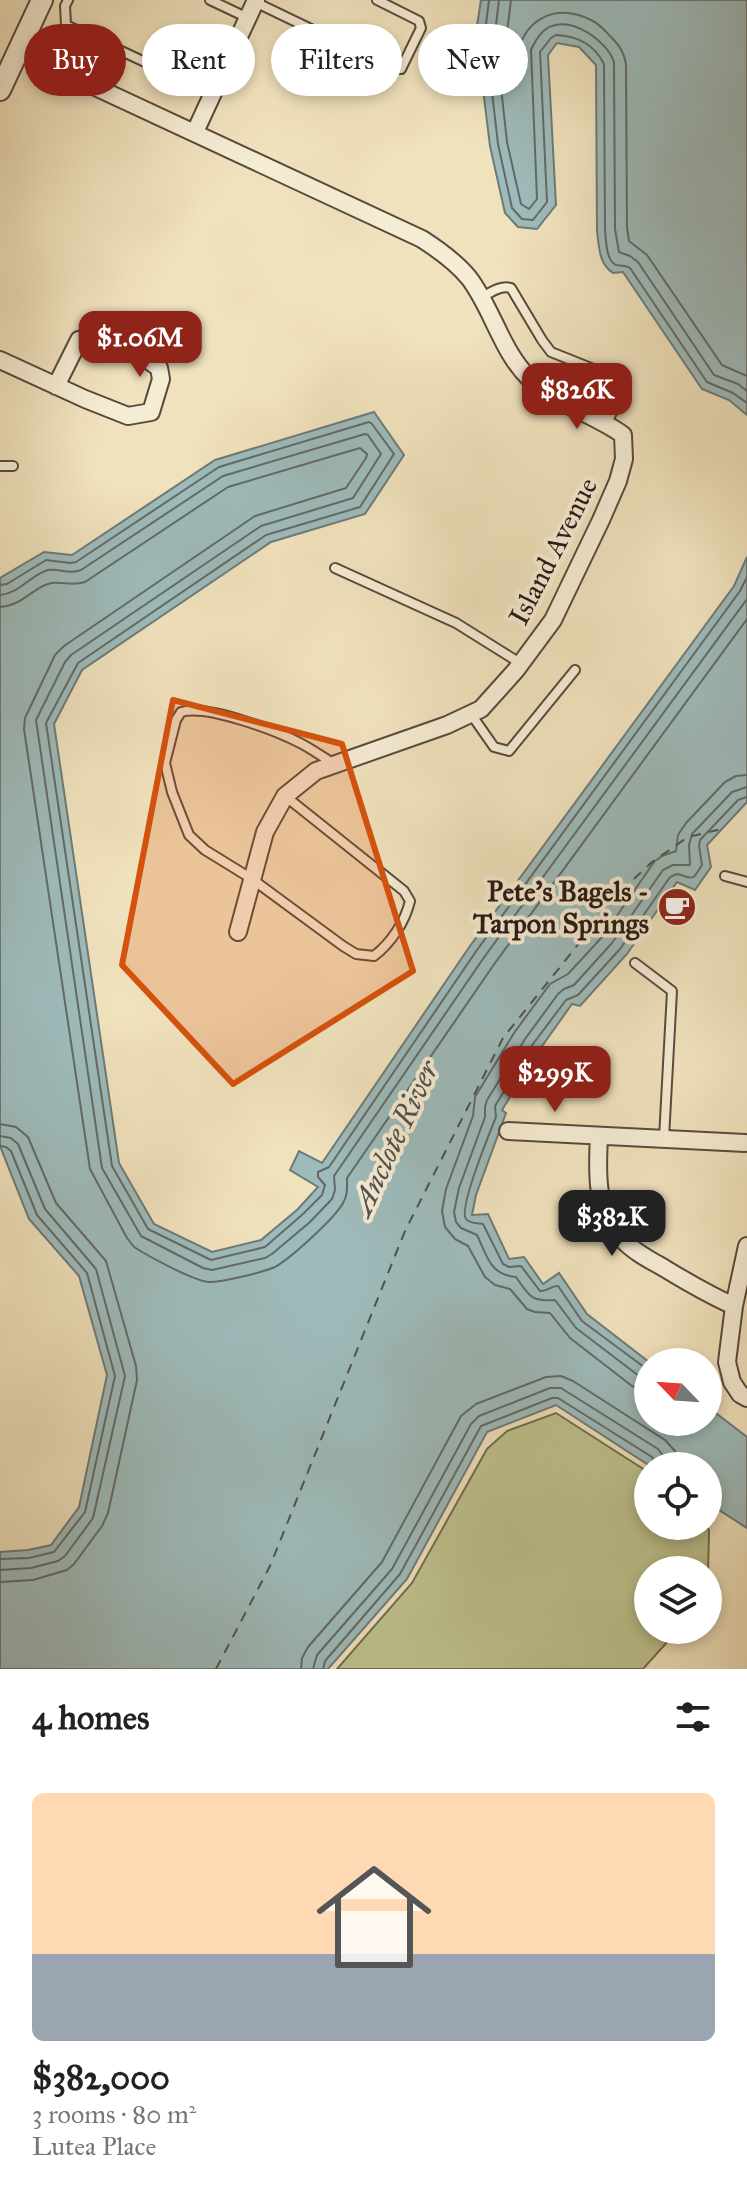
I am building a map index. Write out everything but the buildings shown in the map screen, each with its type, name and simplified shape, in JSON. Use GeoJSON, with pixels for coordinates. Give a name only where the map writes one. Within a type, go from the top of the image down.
{"type":"FeatureCollection","features":[{"type":"Feature","properties":{"kind":"street"},"geometry":{"type":"LineString","coordinates":[[0,90],[42,0]]}},
{"type":"Feature","properties":{"kind":"street"},"geometry":{"type":"LineString","coordinates":[[245,24],[256,1]]}},
{"type":"Feature","properties":{"kind":"street"},"geometry":{"type":"LineString","coordinates":[[18,51],[422,239],[449,257],[470,279],[527,377],[550,396],[607,423]]}},
{"type":"Feature","properties":{"kind":"street"},"geometry":{"type":"LineString","coordinates":[[195,132],[212,96]]}},
{"type":"Feature","properties":{"kind":"street"},"geometry":{"type":"LineString","coordinates":[[0,360],[56,386],[128,416],[151,412],[161,379],[159,368],[132,348],[96,338],[79,340],[56,386]]}},
{"type":"Feature","properties":{"kind":"street","name":"Island Avenue"},"geometry":{"type":"LineString","coordinates":[[238,932],[265,832],[285,796],[316,771],[447,725],[481,709],[521,664],[553,620],[618,481],[624,459],[623,435],[607,423]]}},
{"type":"Feature","properties":{"kind":"street"},"geometry":{"type":"LineString","coordinates":[[508,1131],[746,1139]]}},
{"type":"Feature","properties":{"kind":"street"},"geometry":{"type":"LineString","coordinates":[[599,1136],[597,1174],[601,1199],[608,1219],[623,1240],[706,1294],[734,1306]]}},
{"type":"Feature","properties":{"kind":"street"},"geometry":{"type":"LineString","coordinates":[[744,1396],[732,1382],[727,1362],[734,1306],[746,1253]]}},
{"type":"Feature","properties":{"kind":"lane"},"geometry":{"type":"LineString","coordinates":[[68,0],[65,6],[66,25],[142,61]]}},
{"type":"Feature","properties":{"kind":"lane"},"geometry":{"type":"LineString","coordinates":[[210,0],[248,18]]}},
{"type":"Feature","properties":{"kind":"lane"},"geometry":{"type":"LineString","coordinates":[[256,1],[394,69],[401,69],[421,28],[419,21],[377,0]]}},
{"type":"Feature","properties":{"kind":"lane"},"geometry":{"type":"LineString","coordinates":[[480,298],[499,288],[511,288],[551,352],[616,378],[622,384],[622,392],[607,423]]}},
{"type":"Feature","properties":{"kind":"lane"},"geometry":{"type":"LineString","coordinates":[[0,466],[13,466]]}},
{"type":"Feature","properties":{"kind":"lane"},"geometry":{"type":"LineString","coordinates":[[335,568],[456,623],[521,664]]}},
{"type":"Feature","properties":{"kind":"lane"},"geometry":{"type":"LineString","coordinates":[[471,714],[494,747],[509,751],[575,670]]}},
{"type":"Feature","properties":{"kind":"lane"},"geometry":{"type":"LineString","coordinates":[[285,796],[404,891],[410,901],[408,911],[387,946],[374,956],[356,954],[343,946],[252,879],[205,850],[189,835],[172,792],[165,763],[176,720],[181,712],[190,709],[236,718],[301,743],[335,764]]}},
{"type":"Feature","properties":{"kind":"lane"},"geometry":{"type":"LineString","coordinates":[[725,876],[747,882]]}},
{"type":"Feature","properties":{"kind":"lane"},"geometry":{"type":"LineString","coordinates":[[635,963],[672,991],[664,1138]]}},
{"type":"Feature","properties":{"kind":"highlighted area"},"geometry":{"type":"Polygon","coordinates":[[[173,700],[342,744],[413,971],[233,1084],[122,965],[173,700]]]}},
{"type":"Feature","properties":{"kind":"green space"},"geometry":{"type":"Polygon","coordinates":[[[556,1413],[634,1463],[634,1540],[709,1540],[708,1556],[634,1556],[634,1644],[665,1644],[643,1669],[337,1669],[412,1583],[487,1449],[507,1431],[556,1413]]]}},
{"type":"Feature","properties":{"kind":"water"},"geometry":{"type":"Polygon","coordinates":[[[481,0],[747,0],[747,415],[729,400],[702,389],[623,272],[613,273],[602,260],[597,231],[596,65],[579,47],[557,43],[548,55],[556,205],[537,229],[518,227],[505,213],[490,146],[484,96],[528,96],[528,24],[477,24],[481,0]]]}},
{"type":"Feature","properties":{"kind":"water","name":"Anclote River"},"geometry":{"type":"Polygon","coordinates":[[[374,412],[404,455],[365,514],[271,542],[82,670],[54,724],[119,1163],[154,1224],[212,1252],[261,1240],[298,1209],[318,1187],[290,1170],[299,1151],[322,1163],[470,946],[734,586],[747,557],[747,802],[707,845],[711,867],[695,890],[677,882],[627,954],[580,1006],[572,1004],[540,1049],[502,1110],[506,1113],[476,1195],[472,1215],[488,1214],[509,1259],[524,1257],[543,1284],[559,1273],[587,1314],[634,1350],[634,1436],[722,1436],[722,1418],[747,1437],[747,1528],[722,1512],[722,1452],[634,1452],[634,1456],[556,1405],[487,1432],[407,1579],[328,1669],[0,1669],[0,1552],[51,1545],[79,1507],[107,1375],[79,1276],[29,1219],[0,1146],[0,578],[44,552],[72,555],[215,460],[374,412]]]}},
{"type":"Feature","properties":{"kind":"ferry route"},"geometry":{"type":"LineString","coordinates":[[216,1669],[270,1566],[405,1231],[503,1038],[621,891],[652,862],[688,837],[722,829]]}},
{"type":"Feature","properties":{"kind":"place","name":"Pete's Bagels - Tarpon Springs"},"geometry":{"type":"Point","coordinates":[677,907]}}]}
